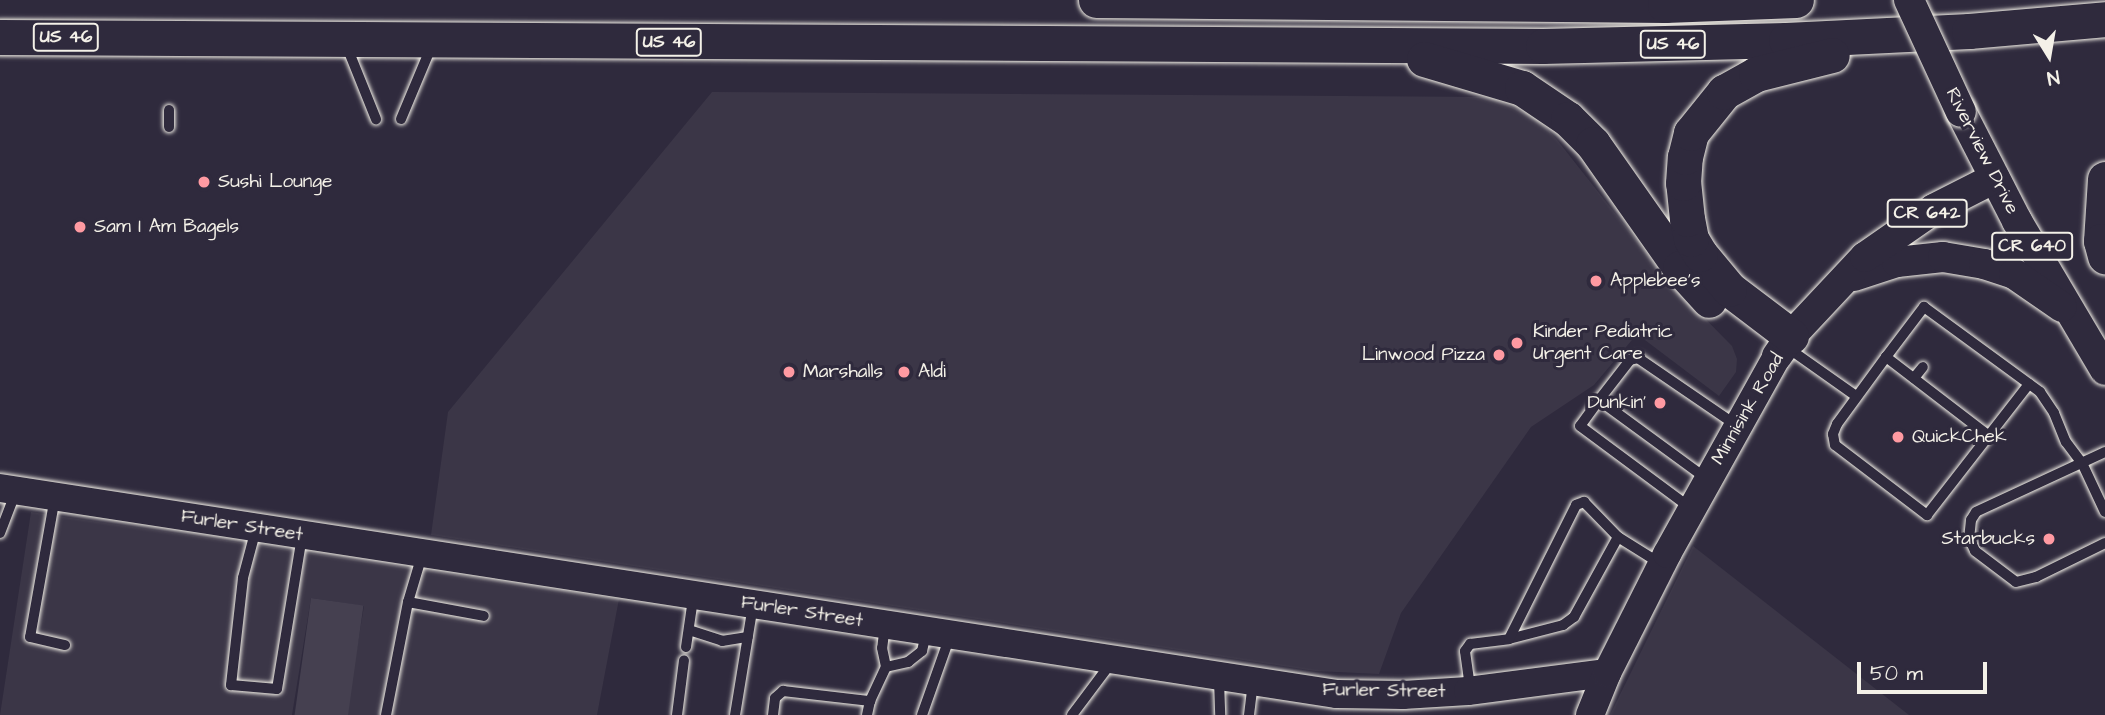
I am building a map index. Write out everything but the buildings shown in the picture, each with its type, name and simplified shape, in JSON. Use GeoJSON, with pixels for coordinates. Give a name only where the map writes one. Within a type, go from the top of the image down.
{"type":"FeatureCollection","features":[{"type":"Feature","properties":{"kind":"highway","name":"US 46"},"geometry":{"type":"LineString","coordinates":[[1096,0],[1665,5],[1796,0]]}},
{"type":"Feature","properties":{"kind":"highway","name":"US 46"},"geometry":{"type":"LineString","coordinates":[[0,37],[1377,46],[1664,44],[1969,31],[2105,19]]}},
{"type":"Feature","properties":{"kind":"highway"},"geometry":{"type":"LineString","coordinates":[[1784,346],[1712,272],[1691,239],[1683,183],[1691,133],[1724,92],[1756,74],[1803,60],[1969,31]]}},
{"type":"Feature","properties":{"kind":"highway"},"geometry":{"type":"LineString","coordinates":[[1377,46],[1522,88],[1568,119],[1593,144],[1698,288],[1737,326],[1784,346]]}},
{"type":"Feature","properties":{"kind":"highway"},"geometry":{"type":"LineString","coordinates":[[2105,180],[2101,241],[2105,256]]}},
{"type":"Feature","properties":{"kind":"main road","name":"Riverview Drive"},"geometry":{"type":"LineString","coordinates":[[1909,0],[1995,178],[2105,370]]}},
{"type":"Feature","properties":{"kind":"main road","name":"Minnisink Road"},"geometry":{"type":"LineString","coordinates":[[1784,346],[1844,280],[1894,234],[1934,209],[1995,178]]}},
{"type":"Feature","properties":{"kind":"main road"},"geometry":{"type":"LineString","coordinates":[[1844,280],[1897,262],[1943,257],[1984,264],[2014,274],[2070,313]]}},
{"type":"Feature","properties":{"kind":"street","name":"Minnisink Road"},"geometry":{"type":"LineString","coordinates":[[1591,714],[1607,673],[1662,564],[1784,346]]}},
{"type":"Feature","properties":{"kind":"street","name":"Furler Street"},"geometry":{"type":"LineString","coordinates":[[8,489],[1337,694],[1412,700],[1607,673]]}},
{"type":"Feature","properties":{"kind":"lane"},"geometry":{"type":"LineString","coordinates":[[344,40],[376,118]]}},
{"type":"Feature","properties":{"kind":"lane"},"geometry":{"type":"LineString","coordinates":[[401,119],[434,40]]}},
{"type":"Feature","properties":{"kind":"lane"},"geometry":{"type":"LineString","coordinates":[[169,110],[169,127]]}},
{"type":"Feature","properties":{"kind":"lane"},"geometry":{"type":"LineString","coordinates":[[2029,384],[1927,515],[1835,445],[1833,433],[1856,396],[1924,307],[1950,332],[1996,366],[2029,384],[2047,402],[2066,442],[2082,463],[2105,512]]}},
{"type":"Feature","properties":{"kind":"lane"},"geometry":{"type":"LineString","coordinates":[[1784,346],[1856,396]]}},
{"type":"Feature","properties":{"kind":"lane"},"geometry":{"type":"LineString","coordinates":[[1886,356],[1989,436]]}},
{"type":"Feature","properties":{"kind":"lane"},"geometry":{"type":"LineString","coordinates":[[1692,509],[1580,426],[1630,360],[1637,358],[1739,428]]}},
{"type":"Feature","properties":{"kind":"lane"},"geometry":{"type":"LineString","coordinates":[[1914,379],[1923,368]]}},
{"type":"Feature","properties":{"kind":"lane"},"geometry":{"type":"LineString","coordinates":[[1935,394],[1943,383]]}},
{"type":"Feature","properties":{"kind":"lane"},"geometry":{"type":"LineString","coordinates":[[1599,400],[1708,480]]}},
{"type":"Feature","properties":{"kind":"lane"},"geometry":{"type":"LineString","coordinates":[[1960,414],[1968,403]]}},
{"type":"Feature","properties":{"kind":"lane"},"geometry":{"type":"LineString","coordinates":[[2105,452],[1976,512],[1971,520],[1969,538],[1975,551],[2016,582],[2036,577],[2105,543]]}},
{"type":"Feature","properties":{"kind":"lane"},"geometry":{"type":"LineString","coordinates":[[0,533],[8,489]]}},
{"type":"Feature","properties":{"kind":"lane"},"geometry":{"type":"LineString","coordinates":[[55,497],[30,637],[65,645]]}},
{"type":"Feature","properties":{"kind":"lane"},"geometry":{"type":"LineString","coordinates":[[1509,639],[1576,505],[1584,502],[1618,537],[1662,564]]}},
{"type":"Feature","properties":{"kind":"lane"},"geometry":{"type":"LineString","coordinates":[[256,528],[243,578],[231,685],[277,689],[302,536]]}},
{"type":"Feature","properties":{"kind":"lane"},"geometry":{"type":"LineString","coordinates":[[1471,691],[1465,651],[1469,645],[1509,639],[1563,625],[1574,617],[1618,537]]}},
{"type":"Feature","properties":{"kind":"lane"},"geometry":{"type":"LineString","coordinates":[[386,715],[408,602],[422,554]]}},
{"type":"Feature","properties":{"kind":"lane"},"geometry":{"type":"LineString","coordinates":[[686,647],[694,596]]}},
{"type":"Feature","properties":{"kind":"lane"},"geometry":{"type":"LineString","coordinates":[[408,602],[484,615]]}},
{"type":"Feature","properties":{"kind":"lane"},"geometry":{"type":"LineString","coordinates":[[735,715],[753,604]]}},
{"type":"Feature","properties":{"kind":"lane"},"geometry":{"type":"LineString","coordinates":[[867,715],[870,701],[886,667],[882,648],[885,625]]}},
{"type":"Feature","properties":{"kind":"lane"},"geometry":{"type":"LineString","coordinates":[[689,630],[722,641],[747,637]]}},
{"type":"Feature","properties":{"kind":"lane"},"geometry":{"type":"LineString","coordinates":[[886,667],[908,662],[939,633]]}},
{"type":"Feature","properties":{"kind":"lane"},"geometry":{"type":"LineString","coordinates":[[922,715],[939,633]]}},
{"type":"Feature","properties":{"kind":"lane"},"geometry":{"type":"LineString","coordinates":[[677,715],[684,660]]}},
{"type":"Feature","properties":{"kind":"lane"},"geometry":{"type":"LineString","coordinates":[[1072,715],[1113,660]]}},
{"type":"Feature","properties":{"kind":"lane"},"geometry":{"type":"LineString","coordinates":[[1218,676],[1220,715]]}},
{"type":"Feature","properties":{"kind":"lane"},"geometry":{"type":"LineString","coordinates":[[1249,715],[1253,681]]}},
{"type":"Feature","properties":{"kind":"lane"},"geometry":{"type":"LineString","coordinates":[[774,715],[775,698],[783,691],[870,701]]}},
{"type":"Feature","properties":{"kind":"shaded area"},"geometry":{"type":"Polygon","coordinates":[[[712,92],[1489,97],[1537,118],[1558,141],[1670,283],[1732,346],[1737,359],[1736,372],[1719,396],[1637,334],[1594,385],[1531,427],[1401,613],[1379,674],[1315,671],[431,535],[448,412],[712,92]]]}},
{"type":"Feature","properties":{"kind":"shaded area"},"geometry":{"type":"Polygon","coordinates":[[[31,512],[619,599],[597,715],[346,715],[364,606],[311,598],[292,715],[0,715],[31,512]]]}},
{"type":"Feature","properties":{"kind":"shaded area"},"geometry":{"type":"Polygon","coordinates":[[[1693,546],[1909,715],[1610,715],[1693,546]]]}},
{"type":"Feature","properties":{"kind":"shaded area"},"geometry":{"type":"Polygon","coordinates":[[[311,598],[363,605],[348,715],[295,715],[311,598]]]}},
{"type":"Feature","properties":{"kind":"place","name":"Sushi Lounge"},"geometry":{"type":"Point","coordinates":[204,182]}},
{"type":"Feature","properties":{"kind":"place","name":"Sam I Am Bagels"},"geometry":{"type":"Point","coordinates":[80,227]}},
{"type":"Feature","properties":{"kind":"place","name":"Applebee's"},"geometry":{"type":"Point","coordinates":[1596,281]}},
{"type":"Feature","properties":{"kind":"place","name":"Kinder Pediatric Urgent Care"},"geometry":{"type":"Point","coordinates":[1517,343]}},
{"type":"Feature","properties":{"kind":"place","name":"Linwood Pizza"},"geometry":{"type":"Point","coordinates":[1499,355]}},
{"type":"Feature","properties":{"kind":"place","name":"Marshalls"},"geometry":{"type":"Point","coordinates":[789,372]}},
{"type":"Feature","properties":{"kind":"place","name":"Aldi"},"geometry":{"type":"Point","coordinates":[904,372]}},
{"type":"Feature","properties":{"kind":"place","name":"Dunkin'"},"geometry":{"type":"Point","coordinates":[1660,403]}},
{"type":"Feature","properties":{"kind":"place","name":"QuickChek"},"geometry":{"type":"Point","coordinates":[1898,437]}},
{"type":"Feature","properties":{"kind":"place","name":"Starbucks"},"geometry":{"type":"Point","coordinates":[2049,539]}}]}
